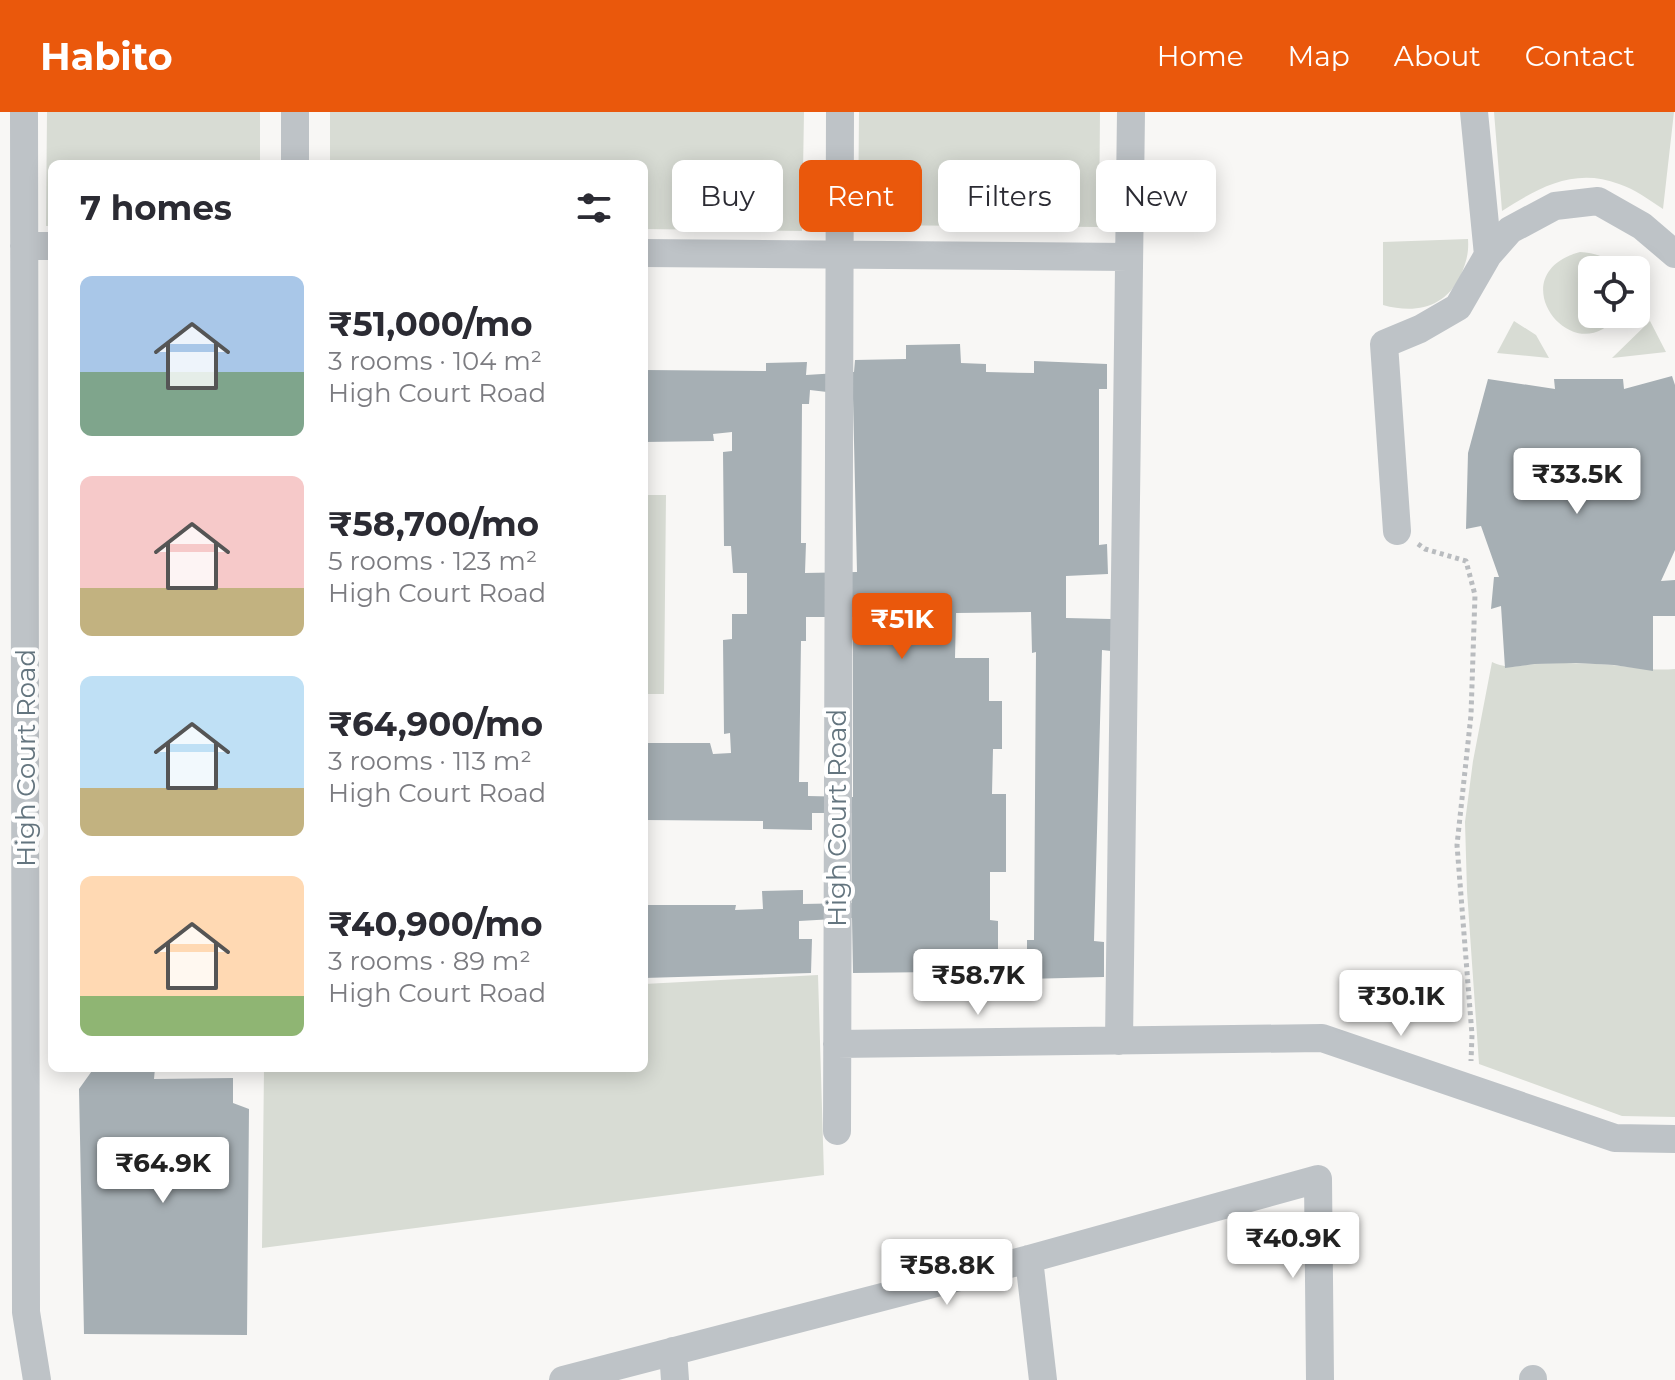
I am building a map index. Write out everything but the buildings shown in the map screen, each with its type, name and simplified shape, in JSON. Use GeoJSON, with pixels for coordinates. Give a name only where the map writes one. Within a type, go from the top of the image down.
{"type":"FeatureCollection","features":[{"type":"Feature","properties":{"kind":"street","name":"High Court Road"},"geometry":{"type":"LineString","coordinates":[[24,112],[38,246],[26,1312],[37,1380]]}},
{"type":"Feature","properties":{"kind":"street"},"geometry":{"type":"LineString","coordinates":[[295,112],[295,160]]}},
{"type":"Feature","properties":{"kind":"street","name":"High Court Road"},"geometry":{"type":"LineString","coordinates":[[837,1131],[840,112]]}},
{"type":"Feature","properties":{"kind":"street"},"geometry":{"type":"LineString","coordinates":[[1119,1041],[1131,112]]}},
{"type":"Feature","properties":{"kind":"street"},"geometry":{"type":"LineString","coordinates":[[1474,112],[1488,255]]}},
{"type":"Feature","properties":{"kind":"street"},"geometry":{"type":"LineString","coordinates":[[1397,531],[1384,344],[1420,329],[1458,307],[1488,255],[1510,230],[1555,206],[1598,201],[1674,246]]}},
{"type":"Feature","properties":{"kind":"street"},"geometry":{"type":"LineString","coordinates":[[648,253],[1129,257]]}},
{"type":"Feature","properties":{"kind":"street"},"geometry":{"type":"LineString","coordinates":[[837,1044],[1322,1038],[1615,1138],[1675,1139]]}},
{"type":"Feature","properties":{"kind":"street"},"geometry":{"type":"LineString","coordinates":[[563,1380],[1029,1259],[1318,1179],[1320,1380]]}},
{"type":"Feature","properties":{"kind":"street"},"geometry":{"type":"LineString","coordinates":[[1029,1259],[1043,1380]]}},
{"type":"Feature","properties":{"kind":"street"},"geometry":{"type":"LineString","coordinates":[[673,1351],[675,1380]]}},
{"type":"Feature","properties":{"kind":"path"},"geometry":{"type":"LineString","coordinates":[[1397,531],[1425,549],[1466,561],[1475,595],[1471,715],[1457,845],[1472,1035],[1471,1065]]}},
{"type":"Feature","properties":{"kind":"shaded area"},"geometry":{"type":"Polygon","coordinates":[[[47,112],[260,112],[260,160],[48,160],[46,226],[47,112]]]}},
{"type":"Feature","properties":{"kind":"shaded area"},"geometry":{"type":"Polygon","coordinates":[[[330,112],[804,112],[803,160],[799,160],[799,231],[783,231],[783,160],[672,160],[672,229],[648,229],[648,160],[330,160],[330,112]]]}},
{"type":"Feature","properties":{"kind":"shaded area"},"geometry":{"type":"Polygon","coordinates":[[[859,112],[1100,112],[1096,227],[1080,227],[1080,160],[938,160],[938,226],[922,226],[922,160],[859,160],[859,112]]]}},
{"type":"Feature","properties":{"kind":"shaded area"},"geometry":{"type":"Polygon","coordinates":[[[1494,112],[1674,112],[1663,209],[1625,186],[1587,178],[1557,182],[1502,211],[1494,112]]]}},
{"type":"Feature","properties":{"kind":"shaded area"},"geometry":{"type":"Polygon","coordinates":[[[1468,239],[1462,272],[1446,296],[1417,308],[1383,305],[1383,242],[1468,239]]]}},
{"type":"Feature","properties":{"kind":"shaded area"},"geometry":{"type":"Polygon","coordinates":[[[1580,252],[1602,256],[1578,256],[1578,328],[1603,328],[1601,330],[1583,334],[1565,328],[1552,315],[1544,298],[1545,280],[1556,264],[1580,252]]]}},
{"type":"Feature","properties":{"kind":"shaded area"},"geometry":{"type":"Polygon","coordinates":[[[1514,321],[1536,335],[1549,358],[1497,353],[1514,321]]]}},
{"type":"Feature","properties":{"kind":"shaded area"},"geometry":{"type":"Polygon","coordinates":[[[1650,321],[1666,352],[1612,358],[1643,328],[1650,328],[1650,321]]]}},
{"type":"Feature","properties":{"kind":"shaded area"},"geometry":{"type":"Polygon","coordinates":[[[648,495],[666,495],[664,694],[648,694],[648,495]]]}},
{"type":"Feature","properties":{"kind":"shaded area"},"geometry":{"type":"Polygon","coordinates":[[[1492,662],[1509,666],[1574,663],[1675,669],[1675,1117],[1622,1116],[1479,1064],[1465,822],[1492,662]]]}},
{"type":"Feature","properties":{"kind":"shaded area"},"geometry":{"type":"Polygon","coordinates":[[[818,975],[824,1175],[262,1248],[264,1072],[648,1072],[648,984],[818,975]]]}}]}
